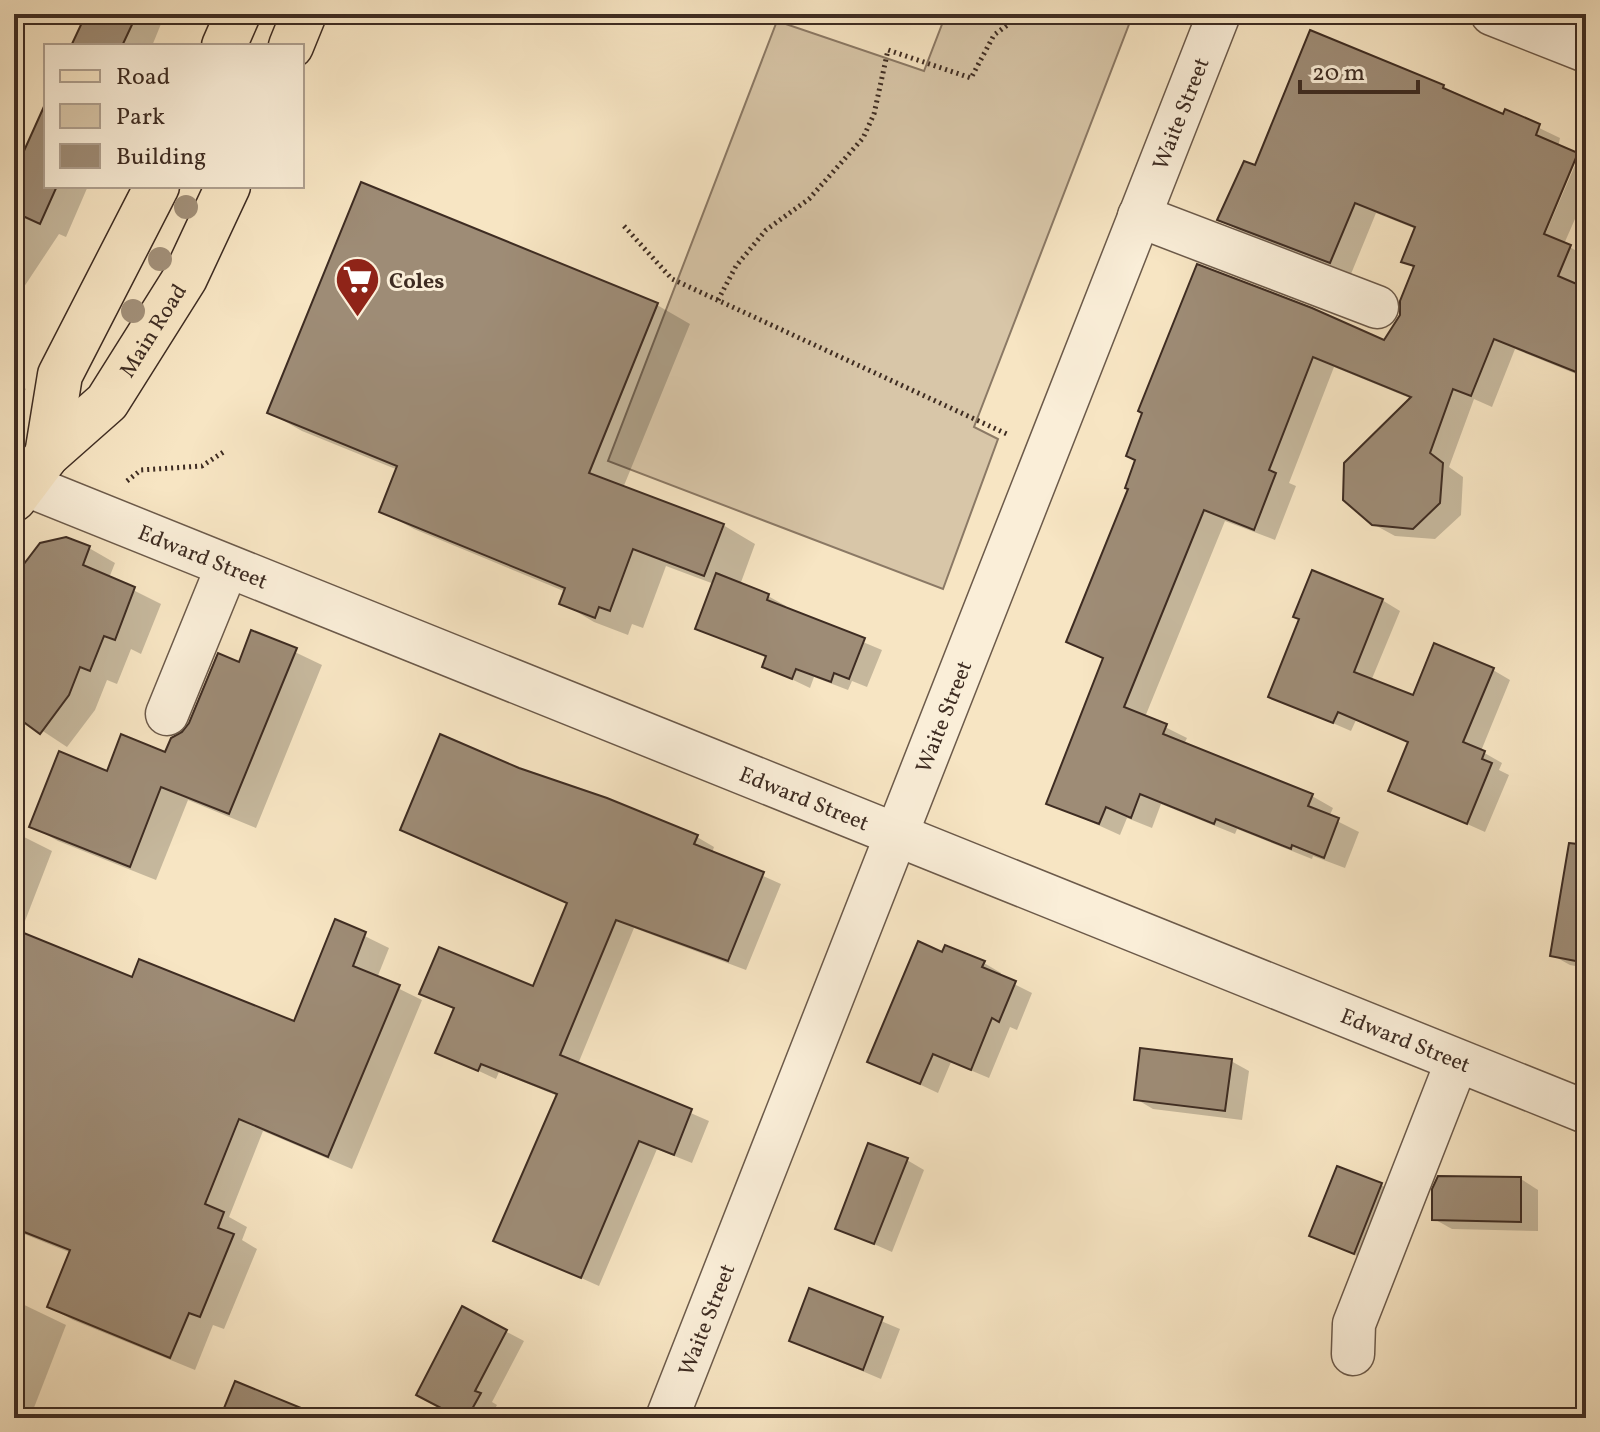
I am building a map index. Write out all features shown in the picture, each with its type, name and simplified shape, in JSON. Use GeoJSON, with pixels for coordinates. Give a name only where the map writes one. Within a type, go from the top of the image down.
{"type":"FeatureCollection","features":[{"type":"Feature","properties":{"kind":"main road"},"geometry":{"type":"LineString","coordinates":[[225,44],[238,14]]}},
{"type":"Feature","properties":{"kind":"main road"},"geometry":{"type":"LineString","coordinates":[[292,44],[304,14]]}},
{"type":"Feature","properties":{"kind":"main road"},"geometry":{"type":"LineString","coordinates":[[25,480],[60,375],[156,188]]}},
{"type":"Feature","properties":{"kind":"main road","name":"Main Road"},"geometry":{"type":"LineString","coordinates":[[25,480],[107,402],[185,278],[227,188]]}},
{"type":"Feature","properties":{"kind":"street","name":"Waite Street"},"geometry":{"type":"LineString","coordinates":[[667,1418],[1219,14]]}},
{"type":"Feature","properties":{"kind":"street"},"geometry":{"type":"LineString","coordinates":[[1492,14],[1586,51]]}},
{"type":"Feature","properties":{"kind":"street"},"geometry":{"type":"LineString","coordinates":[[1139,216],[1377,307]]}},
{"type":"Feature","properties":{"kind":"street","name":"Edward Street"},"geometry":{"type":"LineString","coordinates":[[25,480],[227,567],[1586,1112]]}},
{"type":"Feature","properties":{"kind":"street"},"geometry":{"type":"LineString","coordinates":[[167,714],[227,567]]}},
{"type":"Feature","properties":{"kind":"street"},"geometry":{"type":"LineString","coordinates":[[1353,1354],[1354,1324],[1457,1061]]}},
{"type":"Feature","properties":{"kind":"path"},"geometry":{"type":"LineString","coordinates":[[718,300],[736,266],[766,230],[809,199],[863,138],[874,114],[888,50],[971,78],[994,35],[1022,14]]}},
{"type":"Feature","properties":{"kind":"path"},"geometry":{"type":"LineString","coordinates":[[624,226],[672,279],[1046,453]]}},
{"type":"Feature","properties":{"kind":"path"},"geometry":{"type":"LineString","coordinates":[[123,485],[141,470],[202,466],[225,451]]}},
{"type":"Feature","properties":{"kind":"green space"},"geometry":{"type":"Polygon","coordinates":[[[946,14],[1133,14],[974,427],[998,439],[943,589],[608,461],[777,21],[924,71],[946,14]]]}},
{"type":"Feature","properties":{"kind":"building"},"geometry":{"type":"Polygon","coordinates":[[[86,14],[137,14],[123,44],[72,44],[86,14]]]}},
{"type":"Feature","properties":{"kind":"building"},"geometry":{"type":"Polygon","coordinates":[[[1310,30],[1444,85],[1443,88],[1503,114],[1505,109],[1540,124],[1536,135],[1578,153],[1544,234],[1571,245],[1558,276],[1586,288],[1586,376],[1494,339],[1471,396],[1453,389],[1430,453],[1443,463],[1440,503],[1413,529],[1372,525],[1343,500],[1344,463],[1411,397],[1313,357],[1269,470],[1276,473],[1254,530],[1204,510],[1124,707],[1167,724],[1163,734],[1313,794],[1308,806],[1339,818],[1324,858],[1292,845],[1291,849],[1216,819],[1214,824],[1140,794],[1131,818],[1106,807],[1099,824],[1046,804],[1103,658],[1066,642],[1128,489],[1125,488],[1135,460],[1126,456],[1142,413],[1138,411],[1197,264],[1312,308],[1384,340],[1400,315],[1400,301],[1414,266],[1401,262],[1415,227],[1355,203],[1330,263],[1217,220],[1244,161],[1255,165],[1310,30]]]}},
{"type":"Feature","properties":{"kind":"building"},"geometry":{"type":"Polygon","coordinates":[[[44,106],[44,188],[56,188],[40,224],[14,212],[14,173],[44,106]]]}},
{"type":"Feature","properties":{"kind":"building"},"geometry":{"type":"Polygon","coordinates":[[[361,182],[658,303],[589,473],[724,524],[704,576],[633,549],[610,611],[599,607],[595,618],[559,604],[565,588],[379,512],[397,466],[267,413],[361,182]]]}},
{"type":"Feature","properties":{"kind":"building"},"geometry":{"type":"Polygon","coordinates":[[[66,537],[90,546],[83,565],[135,587],[115,640],[104,636],[90,671],[80,667],[69,695],[40,734],[14,715],[14,577],[40,543],[66,537]]]}},
{"type":"Feature","properties":{"kind":"building"},"geometry":{"type":"Polygon","coordinates":[[[1312,570],[1383,599],[1354,672],[1413,695],[1434,643],[1494,668],[1463,742],[1485,751],[1482,759],[1492,763],[1467,824],[1388,791],[1408,742],[1338,712],[1333,723],[1268,697],[1299,619],[1293,617],[1312,570]]]}},
{"type":"Feature","properties":{"kind":"building"},"geometry":{"type":"Polygon","coordinates":[[[716,573],[769,594],[767,600],[865,638],[849,679],[834,673],[831,682],[796,669],[792,679],[762,667],[766,656],[695,629],[716,573]]]}},
{"type":"Feature","properties":{"kind":"building"},"geometry":{"type":"Polygon","coordinates":[[[251,630],[297,648],[229,814],[161,787],[130,867],[29,827],[59,751],[107,771],[121,734],[165,752],[171,738],[182,732],[189,723],[218,653],[239,662],[251,630]]]}},
{"type":"Feature","properties":{"kind":"building"},"geometry":{"type":"Polygon","coordinates":[[[440,734],[519,768],[607,798],[698,835],[694,844],[764,872],[728,961],[616,920],[560,1055],[692,1109],[674,1155],[639,1141],[581,1278],[493,1241],[557,1094],[481,1064],[478,1071],[435,1053],[454,1008],[419,994],[439,947],[533,986],[567,903],[400,830],[440,734]]]}},
{"type":"Feature","properties":{"kind":"building"},"geometry":{"type":"Polygon","coordinates":[[[1569,843],[1586,845],[1586,963],[1550,956],[1569,843]]]}},
{"type":"Feature","properties":{"kind":"building"},"geometry":{"type":"Polygon","coordinates":[[[335,919],[366,932],[353,966],[400,985],[328,1157],[239,1119],[205,1204],[224,1212],[218,1228],[234,1234],[200,1317],[189,1313],[170,1358],[47,1307],[70,1250],[14,1228],[14,929],[132,977],[139,959],[294,1021],[335,919]]]}},
{"type":"Feature","properties":{"kind":"building"},"geometry":{"type":"Polygon","coordinates":[[[918,941],[942,952],[945,945],[985,961],[982,967],[1016,981],[999,1022],[992,1018],[971,1070],[933,1054],[920,1084],[867,1062],[918,941]]]}},
{"type":"Feature","properties":{"kind":"building"},"geometry":{"type":"Polygon","coordinates":[[[1140,1048],[1232,1059],[1225,1111],[1134,1100],[1140,1048]]]}},
{"type":"Feature","properties":{"kind":"building"},"geometry":{"type":"Polygon","coordinates":[[[868,1143],[908,1158],[874,1244],[835,1229],[868,1143]]]}},
{"type":"Feature","properties":{"kind":"building"},"geometry":{"type":"Polygon","coordinates":[[[1337,1166],[1382,1183],[1354,1254],[1309,1236],[1337,1166]]]}},
{"type":"Feature","properties":{"kind":"building"},"geometry":{"type":"Polygon","coordinates":[[[1438,1176],[1521,1177],[1521,1222],[1432,1220],[1432,1189],[1438,1176]]]}},
{"type":"Feature","properties":{"kind":"building"},"geometry":{"type":"Polygon","coordinates":[[[809,1288],[883,1317],[863,1370],[789,1341],[809,1288]]]}},
{"type":"Feature","properties":{"kind":"building"},"geometry":{"type":"Polygon","coordinates":[[[462,1306],[507,1330],[475,1391],[481,1393],[467,1418],[460,1418],[416,1395],[462,1306]]]}},
{"type":"Feature","properties":{"kind":"building"},"geometry":{"type":"Polygon","coordinates":[[[235,1381],[323,1417],[323,1418],[220,1418],[235,1381]]]}},
{"type":"Feature","properties":{"kind":"place","name":"Coles"},"geometry":{"type":"Point","coordinates":[358,319]}}]}
